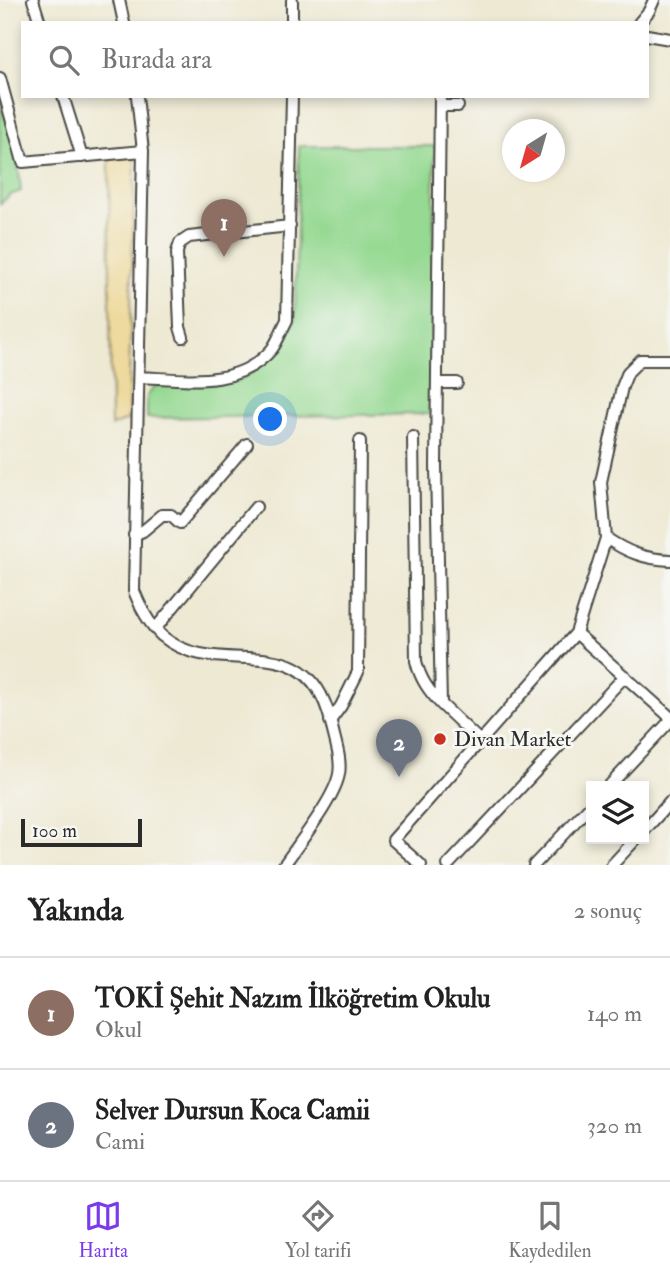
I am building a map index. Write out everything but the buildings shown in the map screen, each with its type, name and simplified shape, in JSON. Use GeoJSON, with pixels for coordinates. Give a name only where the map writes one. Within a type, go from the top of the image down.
{"type":"FeatureCollection","features":[{"type":"Feature","properties":{"kind":"street"},"geometry":{"type":"LineString","coordinates":[[33,0],[39,21]]}},
{"type":"Feature","properties":{"kind":"street"},"geometry":{"type":"LineString","coordinates":[[119,0],[124,21]]}},
{"type":"Feature","properties":{"kind":"street"},"geometry":{"type":"LineString","coordinates":[[292,0],[292,21]]}},
{"type":"Feature","properties":{"kind":"street"},"geometry":{"type":"LineString","coordinates":[[641,21],[654,0]]}},
{"type":"Feature","properties":{"kind":"street"},"geometry":{"type":"LineString","coordinates":[[649,35],[670,39]]}},
{"type":"Feature","properties":{"kind":"street"},"geometry":{"type":"LineString","coordinates":[[0,78],[23,162],[143,151]]}},
{"type":"Feature","properties":{"kind":"street"},"geometry":{"type":"LineString","coordinates":[[64,98],[82,157]]}},
{"type":"Feature","properties":{"kind":"street"},"geometry":{"type":"LineString","coordinates":[[137,98],[143,151],[134,591],[144,614],[162,636],[187,650],[214,657],[268,658],[308,676],[320,690],[340,761],[336,785],[284,865]]}},
{"type":"Feature","properties":{"kind":"street"},"geometry":{"type":"LineString","coordinates":[[139,377],[218,380],[239,374],[258,363],[274,347],[287,320],[292,98]]}},
{"type":"Feature","properties":{"kind":"street"},"geometry":{"type":"LineString","coordinates":[[441,704],[436,466],[440,101],[458,106]]}},
{"type":"Feature","properties":{"kind":"street"},"geometry":{"type":"LineString","coordinates":[[183,337],[180,327],[177,252],[180,243],[189,237],[290,226]]}},
{"type":"Feature","properties":{"kind":"street"},"geometry":{"type":"LineString","coordinates":[[421,865],[393,840],[576,633],[606,538],[601,482],[622,387],[628,372],[640,360],[670,360]]}},
{"type":"Feature","properties":{"kind":"street"},"geometry":{"type":"LineString","coordinates":[[437,383],[457,383]]}},
{"type":"Feature","properties":{"kind":"street"},"geometry":{"type":"LineString","coordinates":[[413,437],[416,661],[419,674],[430,692],[480,741]]}},
{"type":"Feature","properties":{"kind":"street"},"geometry":{"type":"LineString","coordinates":[[330,721],[341,706],[358,672],[360,440]]}},
{"type":"Feature","properties":{"kind":"street"},"geometry":{"type":"LineString","coordinates":[[134,535],[162,515],[171,515],[180,523],[247,444]]}},
{"type":"Feature","properties":{"kind":"street"},"geometry":{"type":"LineString","coordinates":[[156,628],[256,507]]}},
{"type":"Feature","properties":{"kind":"street"},"geometry":{"type":"LineString","coordinates":[[606,538],[628,552],[649,559],[670,560]]}},
{"type":"Feature","properties":{"kind":"street"},"geometry":{"type":"LineString","coordinates":[[576,633],[670,719],[614,781]]}},
{"type":"Feature","properties":{"kind":"street"},"geometry":{"type":"LineString","coordinates":[[447,865],[625,676]]}},
{"type":"Feature","properties":{"kind":"street"},"geometry":{"type":"LineString","coordinates":[[649,825],[670,802]]}},
{"type":"Feature","properties":{"kind":"street"},"geometry":{"type":"LineString","coordinates":[[534,865],[586,810]]}},
{"type":"Feature","properties":{"kind":"street"},"geometry":{"type":"LineString","coordinates":[[612,865],[631,844]]}},
{"type":"Feature","properties":{"kind":"green space"},"geometry":{"type":"Polygon","coordinates":[[[0,99],[18,163],[21,191],[10,195],[0,204],[0,99]]]}},
{"type":"Feature","properties":{"kind":"green space"},"geometry":{"type":"Polygon","coordinates":[[[299,146],[435,146],[430,414],[147,418],[147,396],[154,387],[165,383],[211,384],[237,380],[258,368],[285,339],[295,318],[299,146]]]}},
{"type":"Feature","properties":{"kind":"sand"},"geometry":{"type":"Polygon","coordinates":[[[135,154],[128,420],[111,426],[109,156],[135,154]]]}},
{"type":"Feature","properties":{"kind":"place","name":"TOKİ Şehit Nazım İlköğretim Okulu"},"geometry":{"type":"Point","coordinates":[224,257]}},
{"type":"Feature","properties":{"kind":"place","name":"Divan Market"},"geometry":{"type":"Point","coordinates":[440,739]}},
{"type":"Feature","properties":{"kind":"place","name":"Selver Dursun Koca Camii"},"geometry":{"type":"Point","coordinates":[399,777]}}]}
